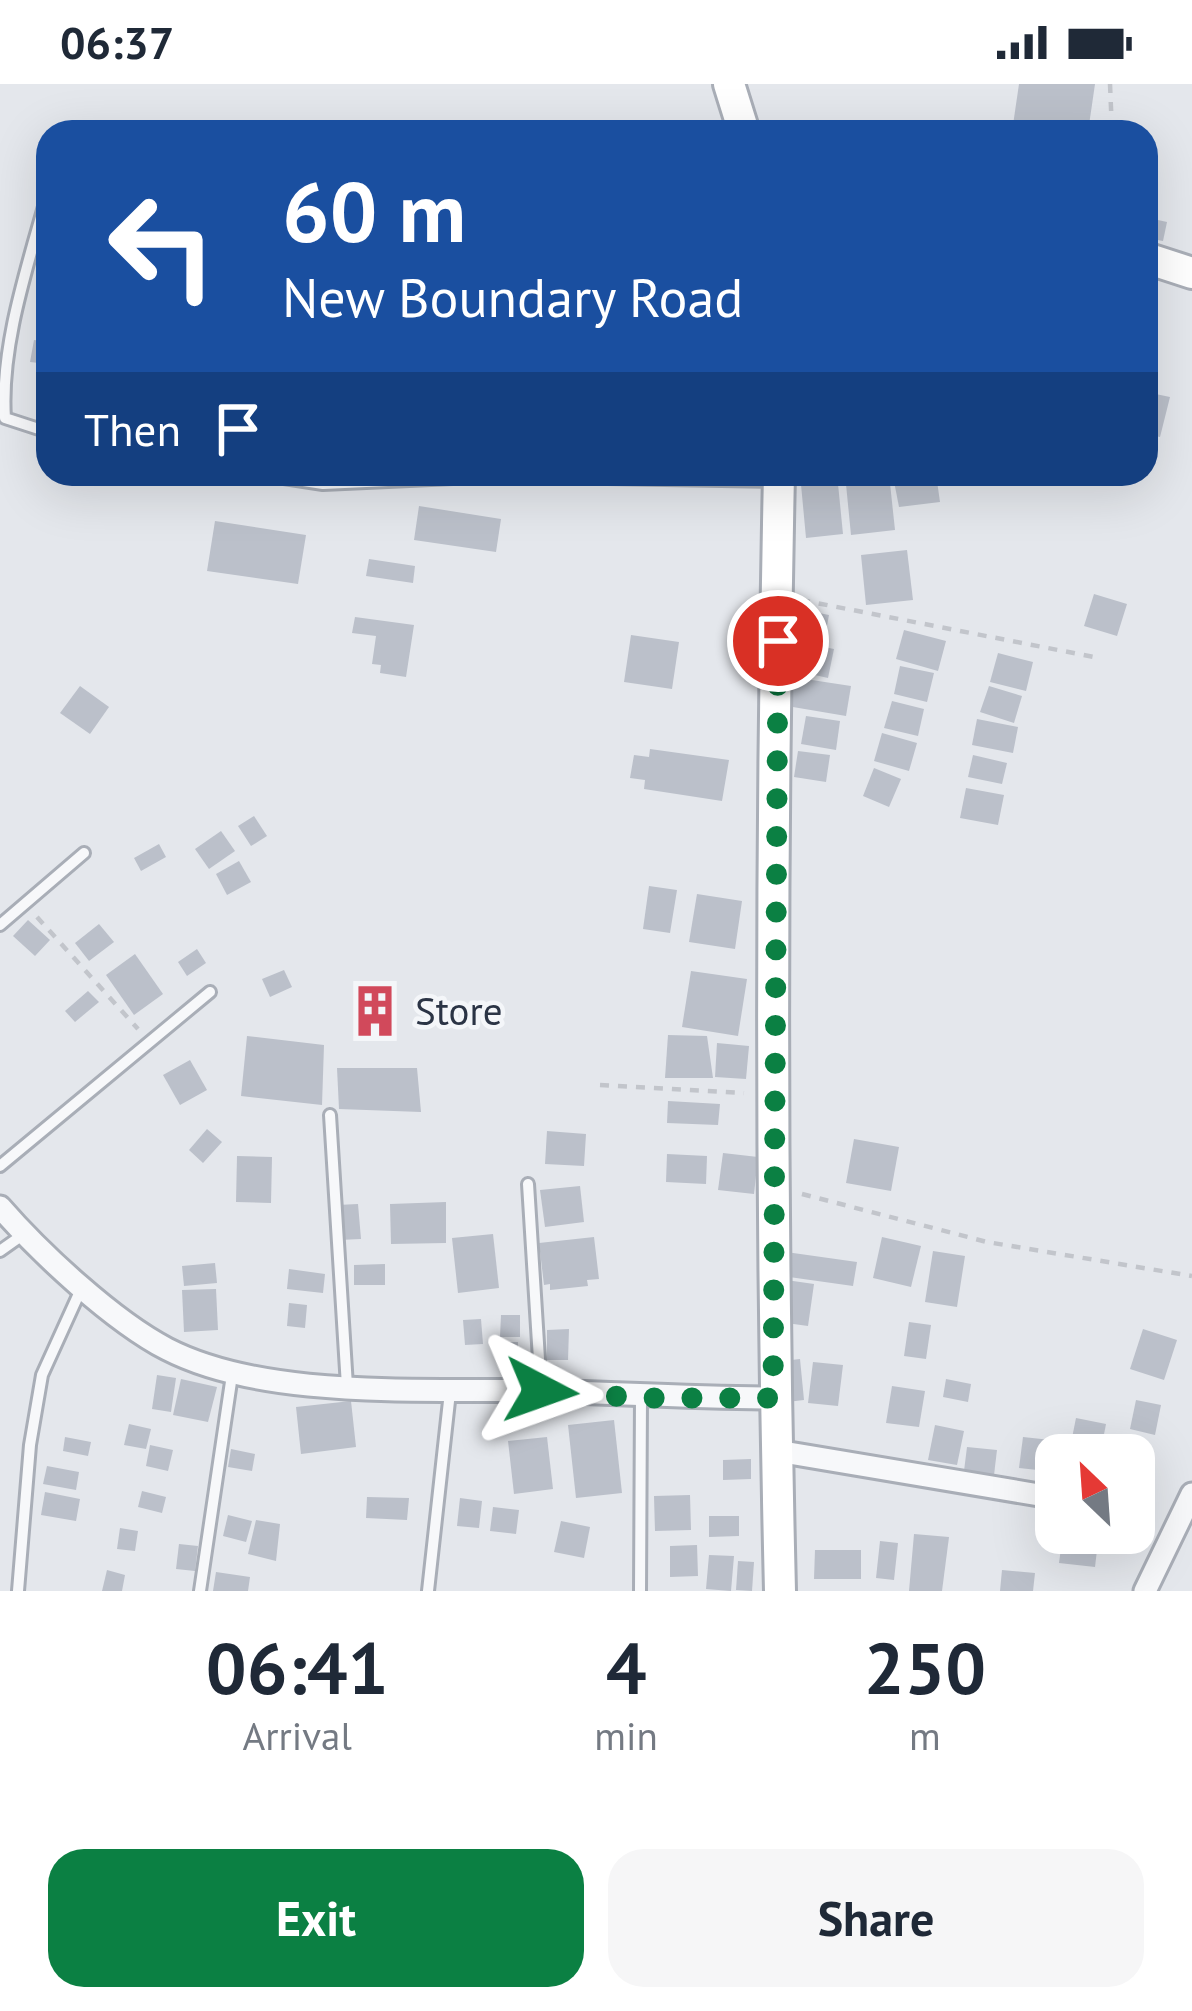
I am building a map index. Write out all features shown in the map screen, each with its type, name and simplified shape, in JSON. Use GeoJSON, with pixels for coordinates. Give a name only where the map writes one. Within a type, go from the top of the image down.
{"type":"FeatureCollection","features":[{"type":"Feature","properties":{"kind":"main road"},"geometry":{"type":"LineString","coordinates":[[729,84],[740,120]]}},
{"type":"Feature","properties":{"kind":"main road"},"geometry":{"type":"LineString","coordinates":[[1158,262],[1192,273]]}},
{"type":"Feature","properties":{"kind":"main road"},"geometry":{"type":"LineString","coordinates":[[779,486],[773,1398],[780,1591]]}},
{"type":"Feature","properties":{"kind":"street"},"geometry":{"type":"LineString","coordinates":[[0,1207],[82,1288],[164,1348],[232,1375],[346,1386],[641,1398],[773,1398]]}},
{"type":"Feature","properties":{"kind":"street"},"geometry":{"type":"LineString","coordinates":[[777,1451],[1035,1494]]}},
{"type":"Feature","properties":{"kind":"street"},"geometry":{"type":"LineString","coordinates":[[1145,1591],[1192,1494]]}},
{"type":"Feature","properties":{"kind":"lane"},"geometry":{"type":"LineString","coordinates":[[36,238],[9,340],[4,407],[5,418],[36,427]]}},
{"type":"Feature","properties":{"kind":"lane"},"geometry":{"type":"LineString","coordinates":[[0,925],[84,853]]}},
{"type":"Feature","properties":{"kind":"lane"},"geometry":{"type":"LineString","coordinates":[[0,1166],[210,992]]}},
{"type":"Feature","properties":{"kind":"lane"},"geometry":{"type":"LineString","coordinates":[[330,1115],[346,1386]]}},
{"type":"Feature","properties":{"kind":"lane"},"geometry":{"type":"LineString","coordinates":[[528,1184],[541,1391]]}},
{"type":"Feature","properties":{"kind":"lane"},"geometry":{"type":"LineString","coordinates":[[0,1251],[24,1234]]}},
{"type":"Feature","properties":{"kind":"lane"},"geometry":{"type":"LineString","coordinates":[[18,1591],[30,1445],[42,1375],[82,1288]]}},
{"type":"Feature","properties":{"kind":"lane"},"geometry":{"type":"LineString","coordinates":[[200,1591],[232,1375]]}},
{"type":"Feature","properties":{"kind":"lane"},"geometry":{"type":"LineString","coordinates":[[428,1591],[450,1389]]}},
{"type":"Feature","properties":{"kind":"lane"},"geometry":{"type":"LineString","coordinates":[[640,1591],[641,1398]]}},
{"type":"Feature","properties":{"kind":"path"},"geometry":{"type":"LineString","coordinates":[[1110,84],[1112,120]]}},
{"type":"Feature","properties":{"kind":"path"},"geometry":{"type":"LineString","coordinates":[[778,596],[1094,657]]}},
{"type":"Feature","properties":{"kind":"path"},"geometry":{"type":"LineString","coordinates":[[25,903],[149,1043]]}},
{"type":"Feature","properties":{"kind":"path"},"geometry":{"type":"LineString","coordinates":[[600,1085],[773,1095]]}},
{"type":"Feature","properties":{"kind":"path"},"geometry":{"type":"LineString","coordinates":[[773,1187],[987,1242],[1192,1276]]}},
{"type":"Feature","properties":{"kind":"building"},"geometry":{"type":"Polygon","coordinates":[[[1019,84],[1095,84],[1090,120],[1014,120],[1019,84]]]}},
{"type":"Feature","properties":{"kind":"building"},"geometry":{"type":"Polygon","coordinates":[[[1158,220],[1167,222],[1163,241],[1158,240],[1158,220]]]}},
{"type":"Feature","properties":{"kind":"building"},"geometry":{"type":"Polygon","coordinates":[[[1158,394],[1170,397],[1158,437],[1158,394]]]}},
{"type":"Feature","properties":{"kind":"building"},"geometry":{"type":"Polygon","coordinates":[[[801,486],[838,486],[843,534],[806,538],[801,486]]]}},
{"type":"Feature","properties":{"kind":"building"},"geometry":{"type":"Polygon","coordinates":[[[846,486],[890,486],[895,530],[851,535],[846,486]]]}},
{"type":"Feature","properties":{"kind":"building"},"geometry":{"type":"Polygon","coordinates":[[[895,486],[938,486],[940,502],[899,507],[895,486]]]}},
{"type":"Feature","properties":{"kind":"building"},"geometry":{"type":"Polygon","coordinates":[[[419,506],[501,519],[496,552],[414,540],[419,506]]]}},
{"type":"Feature","properties":{"kind":"building"},"geometry":{"type":"Polygon","coordinates":[[[215,521],[306,535],[298,584],[207,571],[215,521]]]}},
{"type":"Feature","properties":{"kind":"building"},"geometry":{"type":"Polygon","coordinates":[[[907,550],[913,600],[866,605],[861,555],[907,550]]]}},
{"type":"Feature","properties":{"kind":"building"},"geometry":{"type":"Polygon","coordinates":[[[369,559],[415,566],[413,583],[366,576],[369,559]]]}},
{"type":"Feature","properties":{"kind":"building"},"geometry":{"type":"Polygon","coordinates":[[[1094,594],[1127,604],[1117,636],[1084,626],[1094,594]]]}},
{"type":"Feature","properties":{"kind":"building"},"geometry":{"type":"Polygon","coordinates":[[[799,609],[829,615],[824,642],[794,637],[799,609]]]}},
{"type":"Feature","properties":{"kind":"building"},"geometry":{"type":"Polygon","coordinates":[[[355,617],[414,625],[406,677],[380,673],[381,665],[372,664],[376,636],[352,633],[355,617]]]}},
{"type":"Feature","properties":{"kind":"building"},"geometry":{"type":"Polygon","coordinates":[[[904,630],[946,641],[938,671],[896,659],[904,630]]]}},
{"type":"Feature","properties":{"kind":"building"},"geometry":{"type":"Polygon","coordinates":[[[631,635],[679,642],[672,689],[624,682],[631,635]]]}},
{"type":"Feature","properties":{"kind":"building"},"geometry":{"type":"Polygon","coordinates":[[[799,642],[834,649],[828,678],[793,670],[799,642]]]}},
{"type":"Feature","properties":{"kind":"building"},"geometry":{"type":"Polygon","coordinates":[[[998,653],[1033,662],[1026,691],[990,682],[998,653]]]}},
{"type":"Feature","properties":{"kind":"building"},"geometry":{"type":"Polygon","coordinates":[[[900,666],[934,673],[927,702],[894,694],[900,666]]]}},
{"type":"Feature","properties":{"kind":"building"},"geometry":{"type":"Polygon","coordinates":[[[792,677],[851,686],[846,716],[787,706],[792,677]]]}},
{"type":"Feature","properties":{"kind":"building"},"geometry":{"type":"Polygon","coordinates":[[[80,686],[109,707],[90,734],[60,713],[80,686]]]}},
{"type":"Feature","properties":{"kind":"building"},"geometry":{"type":"Polygon","coordinates":[[[989,686],[1022,696],[1014,723],[980,712],[989,686]]]}},
{"type":"Feature","properties":{"kind":"building"},"geometry":{"type":"Polygon","coordinates":[[[892,701],[924,709],[918,736],[884,728],[892,701]]]}},
{"type":"Feature","properties":{"kind":"building"},"geometry":{"type":"Polygon","coordinates":[[[806,716],[840,721],[836,750],[801,744],[806,716]]]}},
{"type":"Feature","properties":{"kind":"building"},"geometry":{"type":"Polygon","coordinates":[[[977,719],[1018,727],[1013,753],[972,745],[977,719]]]}},
{"type":"Feature","properties":{"kind":"building"},"geometry":{"type":"Polygon","coordinates":[[[882,733],[917,743],[909,771],[874,761],[882,733]]]}},
{"type":"Feature","properties":{"kind":"building"},"geometry":{"type":"Polygon","coordinates":[[[650,749],[729,760],[722,801],[644,789],[645,780],[630,778],[634,755],[649,757],[650,749]]]}},
{"type":"Feature","properties":{"kind":"building"},"geometry":{"type":"Polygon","coordinates":[[[798,751],[830,755],[826,782],[794,777],[798,751]]]}},
{"type":"Feature","properties":{"kind":"building"},"geometry":{"type":"Polygon","coordinates":[[[973,755],[1007,763],[1002,784],[968,777],[973,755]]]}},
{"type":"Feature","properties":{"kind":"building"},"geometry":{"type":"Polygon","coordinates":[[[874,768],[901,779],[889,807],[863,796],[874,768]]]}},
{"type":"Feature","properties":{"kind":"building"},"geometry":{"type":"Polygon","coordinates":[[[966,788],[1004,795],[998,825],[960,818],[966,788]]]}},
{"type":"Feature","properties":{"kind":"building"},"geometry":{"type":"Polygon","coordinates":[[[254,816],[267,836],[251,846],[238,826],[254,816]]]}},
{"type":"Feature","properties":{"kind":"building"},"geometry":{"type":"Polygon","coordinates":[[[221,831],[235,851],[209,869],[195,849],[221,831]]]}},
{"type":"Feature","properties":{"kind":"building"},"geometry":{"type":"Polygon","coordinates":[[[159,844],[166,857],[141,871],[134,858],[159,844]]]}},
{"type":"Feature","properties":{"kind":"building"},"geometry":{"type":"Polygon","coordinates":[[[239,861],[251,882],[227,895],[216,874],[239,861]]]}},
{"type":"Feature","properties":{"kind":"building"},"geometry":{"type":"Polygon","coordinates":[[[649,886],[677,890],[670,933],[643,929],[649,886]]]}},
{"type":"Feature","properties":{"kind":"building"},"geometry":{"type":"Polygon","coordinates":[[[697,894],[742,901],[735,949],[689,942],[697,894]]]}},
{"type":"Feature","properties":{"kind":"building"},"geometry":{"type":"Polygon","coordinates":[[[28,920],[50,940],[35,956],[13,936],[28,920]]]}},
{"type":"Feature","properties":{"kind":"building"},"geometry":{"type":"Polygon","coordinates":[[[99,924],[114,942],[89,961],[75,943],[99,924]]]}},
{"type":"Feature","properties":{"kind":"building"},"geometry":{"type":"Polygon","coordinates":[[[197,949],[206,963],[187,976],[178,962],[197,949]]]}},
{"type":"Feature","properties":{"kind":"building"},"geometry":{"type":"Polygon","coordinates":[[[135,954],[163,994],[134,1015],[106,975],[135,954]]]}},
{"type":"Feature","properties":{"kind":"building"},"geometry":{"type":"Polygon","coordinates":[[[284,970],[292,987],[270,997],[262,979],[284,970]]]}},
{"type":"Feature","properties":{"kind":"building"},"geometry":{"type":"Polygon","coordinates":[[[691,971],[747,979],[738,1036],[682,1027],[691,971]]]}},
{"type":"Feature","properties":{"kind":"building"},"geometry":{"type":"Polygon","coordinates":[[[88,991],[99,1002],[75,1022],[65,1011],[88,991]]]}},
{"type":"Feature","properties":{"kind":"building","name":"Store"},"geometry":{"type":"Polygon","coordinates":[[[362,993],[393,997],[389,1029],[358,1025],[362,993]]]}},
{"type":"Feature","properties":{"kind":"building"},"geometry":{"type":"Polygon","coordinates":[[[668,1035],[707,1036],[713,1078],[665,1078],[668,1035]]]}},
{"type":"Feature","properties":{"kind":"building"},"geometry":{"type":"Polygon","coordinates":[[[247,1036],[324,1045],[322,1105],[241,1096],[247,1036]]]}},
{"type":"Feature","properties":{"kind":"building"},"geometry":{"type":"Polygon","coordinates":[[[717,1043],[749,1046],[746,1079],[715,1077],[717,1043]]]}},
{"type":"Feature","properties":{"kind":"building"},"geometry":{"type":"Polygon","coordinates":[[[190,1060],[207,1090],[180,1105],[163,1075],[190,1060]]]}},
{"type":"Feature","properties":{"kind":"building"},"geometry":{"type":"Polygon","coordinates":[[[337,1068],[417,1068],[421,1112],[339,1109],[337,1068]]]}},
{"type":"Feature","properties":{"kind":"building"},"geometry":{"type":"Polygon","coordinates":[[[668,1101],[720,1104],[718,1125],[667,1123],[668,1101]]]}},
{"type":"Feature","properties":{"kind":"building"},"geometry":{"type":"Polygon","coordinates":[[[207,1129],[222,1142],[203,1163],[189,1150],[207,1129]]]}},
{"type":"Feature","properties":{"kind":"building"},"geometry":{"type":"Polygon","coordinates":[[[547,1131],[586,1134],[584,1166],[545,1164],[547,1131]]]}},
{"type":"Feature","properties":{"kind":"building"},"geometry":{"type":"Polygon","coordinates":[[[854,1139],[899,1147],[891,1191],[846,1183],[854,1139]]]}},
{"type":"Feature","properties":{"kind":"building"},"geometry":{"type":"Polygon","coordinates":[[[723,1153],[758,1157],[754,1194],[718,1190],[723,1153]]]}},
{"type":"Feature","properties":{"kind":"building"},"geometry":{"type":"Polygon","coordinates":[[[667,1154],[707,1156],[706,1184],[666,1182],[667,1154]]]}},
{"type":"Feature","properties":{"kind":"building"},"geometry":{"type":"Polygon","coordinates":[[[237,1156],[272,1157],[271,1203],[236,1202],[237,1156]]]}},
{"type":"Feature","properties":{"kind":"building"},"geometry":{"type":"Polygon","coordinates":[[[580,1186],[584,1222],[545,1227],[540,1190],[580,1186]]]}},
{"type":"Feature","properties":{"kind":"building"},"geometry":{"type":"Polygon","coordinates":[[[446,1202],[446,1243],[391,1244],[390,1204],[446,1202]]]}},
{"type":"Feature","properties":{"kind":"building"},"geometry":{"type":"Polygon","coordinates":[[[358,1204],[361,1239],[339,1240],[337,1205],[358,1204]]]}},
{"type":"Feature","properties":{"kind":"building"},"geometry":{"type":"Polygon","coordinates":[[[493,1234],[499,1288],[458,1293],[452,1238],[493,1234]]]}},
{"type":"Feature","properties":{"kind":"building"},"geometry":{"type":"Polygon","coordinates":[[[594,1237],[599,1279],[587,1280],[588,1286],[550,1290],[550,1284],[544,1285],[539,1243],[594,1237]]]}},
{"type":"Feature","properties":{"kind":"building"},"geometry":{"type":"Polygon","coordinates":[[[882,1237],[921,1246],[911,1287],[873,1278],[882,1237]]]}},
{"type":"Feature","properties":{"kind":"building"},"geometry":{"type":"Polygon","coordinates":[[[933,1251],[965,1256],[957,1307],[925,1302],[933,1251]]]}},
{"type":"Feature","properties":{"kind":"building"},"geometry":{"type":"Polygon","coordinates":[[[786,1252],[857,1262],[853,1286],[782,1276],[786,1252]]]}},
{"type":"Feature","properties":{"kind":"building"},"geometry":{"type":"Polygon","coordinates":[[[215,1263],[217,1283],[184,1286],[182,1266],[215,1263]]]}},
{"type":"Feature","properties":{"kind":"building"},"geometry":{"type":"Polygon","coordinates":[[[385,1264],[385,1285],[354,1285],[354,1265],[385,1264]]]}},
{"type":"Feature","properties":{"kind":"building"},"geometry":{"type":"Polygon","coordinates":[[[289,1269],[325,1274],[323,1293],[287,1289],[289,1269]]]}},
{"type":"Feature","properties":{"kind":"building"},"geometry":{"type":"Polygon","coordinates":[[[786,1280],[814,1284],[808,1326],[779,1322],[786,1280]]]}},
{"type":"Feature","properties":{"kind":"building"},"geometry":{"type":"Polygon","coordinates":[[[216,1289],[218,1330],[184,1332],[182,1290],[216,1289]]]}},
{"type":"Feature","properties":{"kind":"building"},"geometry":{"type":"Polygon","coordinates":[[[289,1303],[307,1305],[305,1328],[287,1326],[289,1303]]]}},
{"type":"Feature","properties":{"kind":"building"},"geometry":{"type":"Polygon","coordinates":[[[501,1315],[520,1315],[520,1337],[500,1337],[501,1315]]]}},
{"type":"Feature","properties":{"kind":"building"},"geometry":{"type":"Polygon","coordinates":[[[481,1319],[483,1344],[465,1345],[463,1320],[481,1319]]]}},
{"type":"Feature","properties":{"kind":"building"},"geometry":{"type":"Polygon","coordinates":[[[909,1322],[931,1325],[926,1359],[904,1356],[909,1322]]]}},
{"type":"Feature","properties":{"kind":"building"},"geometry":{"type":"Polygon","coordinates":[[[569,1329],[568,1360],[547,1360],[547,1330],[569,1329]]]}},
{"type":"Feature","properties":{"kind":"building"},"geometry":{"type":"Polygon","coordinates":[[[1143,1329],[1177,1340],[1164,1380],[1130,1369],[1143,1329]]]}},
{"type":"Feature","properties":{"kind":"building"},"geometry":{"type":"Polygon","coordinates":[[[500,1342],[518,1342],[518,1369],[500,1369],[500,1342]]]}},
{"type":"Feature","properties":{"kind":"building"},"geometry":{"type":"Polygon","coordinates":[[[800,1359],[804,1400],[787,1402],[783,1361],[800,1359]]]}},
{"type":"Feature","properties":{"kind":"building"},"geometry":{"type":"Polygon","coordinates":[[[813,1362],[843,1365],[838,1406],[808,1403],[813,1362]]]}},
{"type":"Feature","properties":{"kind":"building"},"geometry":{"type":"Polygon","coordinates":[[[157,1375],[176,1378],[171,1412],[152,1409],[157,1375]]]}},
{"type":"Feature","properties":{"kind":"building"},"geometry":{"type":"Polygon","coordinates":[[[181,1379],[217,1387],[208,1422],[173,1415],[181,1379]]]}},
{"type":"Feature","properties":{"kind":"building"},"geometry":{"type":"Polygon","coordinates":[[[946,1379],[971,1384],[968,1402],[943,1397],[946,1379]]]}},
{"type":"Feature","properties":{"kind":"building"},"geometry":{"type":"Polygon","coordinates":[[[892,1386],[925,1391],[919,1427],[886,1423],[892,1386]]]}},
{"type":"Feature","properties":{"kind":"building"},"geometry":{"type":"Polygon","coordinates":[[[1136,1400],[1161,1405],[1155,1435],[1130,1429],[1136,1400]]]}},
{"type":"Feature","properties":{"kind":"building"},"geometry":{"type":"Polygon","coordinates":[[[351,1401],[356,1447],[301,1454],[296,1407],[351,1401]]]}},
{"type":"Feature","properties":{"kind":"building"},"geometry":{"type":"Polygon","coordinates":[[[1076,1418],[1106,1424],[1104,1434],[1073,1434],[1076,1418]]]}},
{"type":"Feature","properties":{"kind":"building"},"geometry":{"type":"Polygon","coordinates":[[[614,1420],[622,1493],[576,1498],[568,1425],[614,1420]]]}},
{"type":"Feature","properties":{"kind":"building"},"geometry":{"type":"Polygon","coordinates":[[[129,1424],[151,1429],[146,1449],[124,1445],[129,1424]]]}},
{"type":"Feature","properties":{"kind":"building"},"geometry":{"type":"Polygon","coordinates":[[[935,1425],[964,1431],[957,1465],[928,1460],[935,1425]]]}},
{"type":"Feature","properties":{"kind":"building"},"geometry":{"type":"Polygon","coordinates":[[[65,1437],[91,1442],[88,1456],[63,1451],[65,1437]]]}},
{"type":"Feature","properties":{"kind":"building"},"geometry":{"type":"Polygon","coordinates":[[[547,1437],[553,1489],[514,1494],[508,1441],[547,1437]]]}},
{"type":"Feature","properties":{"kind":"building"},"geometry":{"type":"Polygon","coordinates":[[[1023,1437],[1035,1438],[1035,1470],[1019,1468],[1023,1437]]]}},
{"type":"Feature","properties":{"kind":"building"},"geometry":{"type":"Polygon","coordinates":[[[150,1445],[173,1450],[168,1471],[146,1466],[150,1445]]]}},
{"type":"Feature","properties":{"kind":"building"},"geometry":{"type":"Polygon","coordinates":[[[967,1447],[997,1450],[994,1475],[964,1471],[967,1447]]]}},
{"type":"Feature","properties":{"kind":"building"},"geometry":{"type":"Polygon","coordinates":[[[231,1449],[255,1454],[252,1471],[228,1467],[231,1449]]]}},
{"type":"Feature","properties":{"kind":"building"},"geometry":{"type":"Polygon","coordinates":[[[751,1459],[751,1479],[723,1480],[723,1460],[751,1459]]]}},
{"type":"Feature","properties":{"kind":"building"},"geometry":{"type":"Polygon","coordinates":[[[47,1466],[79,1472],[76,1490],[43,1484],[47,1466]]]}},
{"type":"Feature","properties":{"kind":"building"},"geometry":{"type":"Polygon","coordinates":[[[142,1491],[166,1497],[162,1513],[138,1507],[142,1491]]]}},
{"type":"Feature","properties":{"kind":"building"},"geometry":{"type":"Polygon","coordinates":[[[45,1492],[80,1499],[76,1521],[41,1515],[45,1492]]]}},
{"type":"Feature","properties":{"kind":"building"},"geometry":{"type":"Polygon","coordinates":[[[690,1495],[691,1530],[655,1531],[654,1496],[690,1495]]]}},
{"type":"Feature","properties":{"kind":"building"},"geometry":{"type":"Polygon","coordinates":[[[367,1497],[409,1498],[407,1520],[366,1518],[367,1497]]]}},
{"type":"Feature","properties":{"kind":"building"},"geometry":{"type":"Polygon","coordinates":[[[460,1498],[482,1501],[479,1528],[457,1526],[460,1498]]]}},
{"type":"Feature","properties":{"kind":"building"},"geometry":{"type":"Polygon","coordinates":[[[493,1507],[519,1510],[516,1534],[490,1531],[493,1507]]]}},
{"type":"Feature","properties":{"kind":"building"},"geometry":{"type":"Polygon","coordinates":[[[228,1515],[252,1521],[246,1542],[223,1536],[228,1515]]]}},
{"type":"Feature","properties":{"kind":"building"},"geometry":{"type":"Polygon","coordinates":[[[709,1516],[739,1516],[739,1536],[709,1537],[709,1516]]]}},
{"type":"Feature","properties":{"kind":"building"},"geometry":{"type":"Polygon","coordinates":[[[256,1520],[280,1524],[276,1561],[248,1554],[256,1520]]]}},
{"type":"Feature","properties":{"kind":"building"},"geometry":{"type":"Polygon","coordinates":[[[561,1521],[590,1527],[584,1558],[554,1552],[561,1521]]]}},
{"type":"Feature","properties":{"kind":"building"},"geometry":{"type":"Polygon","coordinates":[[[120,1528],[138,1531],[135,1551],[117,1549],[120,1528]]]}},
{"type":"Feature","properties":{"kind":"building"},"geometry":{"type":"Polygon","coordinates":[[[914,1534],[949,1537],[942,1591],[909,1591],[914,1534]]]}},
{"type":"Feature","properties":{"kind":"building"},"geometry":{"type":"Polygon","coordinates":[[[880,1541],[898,1543],[894,1580],[876,1578],[880,1541]]]}},
{"type":"Feature","properties":{"kind":"building"},"geometry":{"type":"Polygon","coordinates":[[[179,1544],[198,1546],[195,1571],[176,1569],[179,1544]]]}},
{"type":"Feature","properties":{"kind":"building"},"geometry":{"type":"Polygon","coordinates":[[[697,1545],[698,1576],[670,1577],[670,1546],[697,1545]]]}},
{"type":"Feature","properties":{"kind":"building"},"geometry":{"type":"Polygon","coordinates":[[[815,1550],[861,1550],[861,1579],[814,1579],[815,1550]]]}},
{"type":"Feature","properties":{"kind":"building"},"geometry":{"type":"Polygon","coordinates":[[[1060,1554],[1097,1554],[1095,1567],[1059,1563],[1060,1554]]]}},
{"type":"Feature","properties":{"kind":"building"},"geometry":{"type":"Polygon","coordinates":[[[709,1555],[734,1556],[731,1591],[706,1589],[709,1555]]]}},
{"type":"Feature","properties":{"kind":"building"},"geometry":{"type":"Polygon","coordinates":[[[738,1561],[754,1562],[752,1591],[736,1590],[738,1561]]]}},
{"type":"Feature","properties":{"kind":"building"},"geometry":{"type":"Polygon","coordinates":[[[107,1570],[125,1575],[122,1591],[102,1591],[107,1570]]]}},
{"type":"Feature","properties":{"kind":"building"},"geometry":{"type":"Polygon","coordinates":[[[1002,1570],[1035,1573],[1033,1591],[1000,1591],[1002,1570]]]}},
{"type":"Feature","properties":{"kind":"building"},"geometry":{"type":"Polygon","coordinates":[[[216,1572],[250,1577],[248,1591],[213,1591],[216,1572]]]}},
{"type":"Feature","properties":{"kind":"place","name":"Store"},"geometry":{"type":"Point","coordinates":[375,1011]}},
{"type":"Feature","properties":{"kind":"route"},"geometry":{"type":"LineString","coordinates":[[541,1391],[641,1398],[773,1398],[778,641]]}}]}
